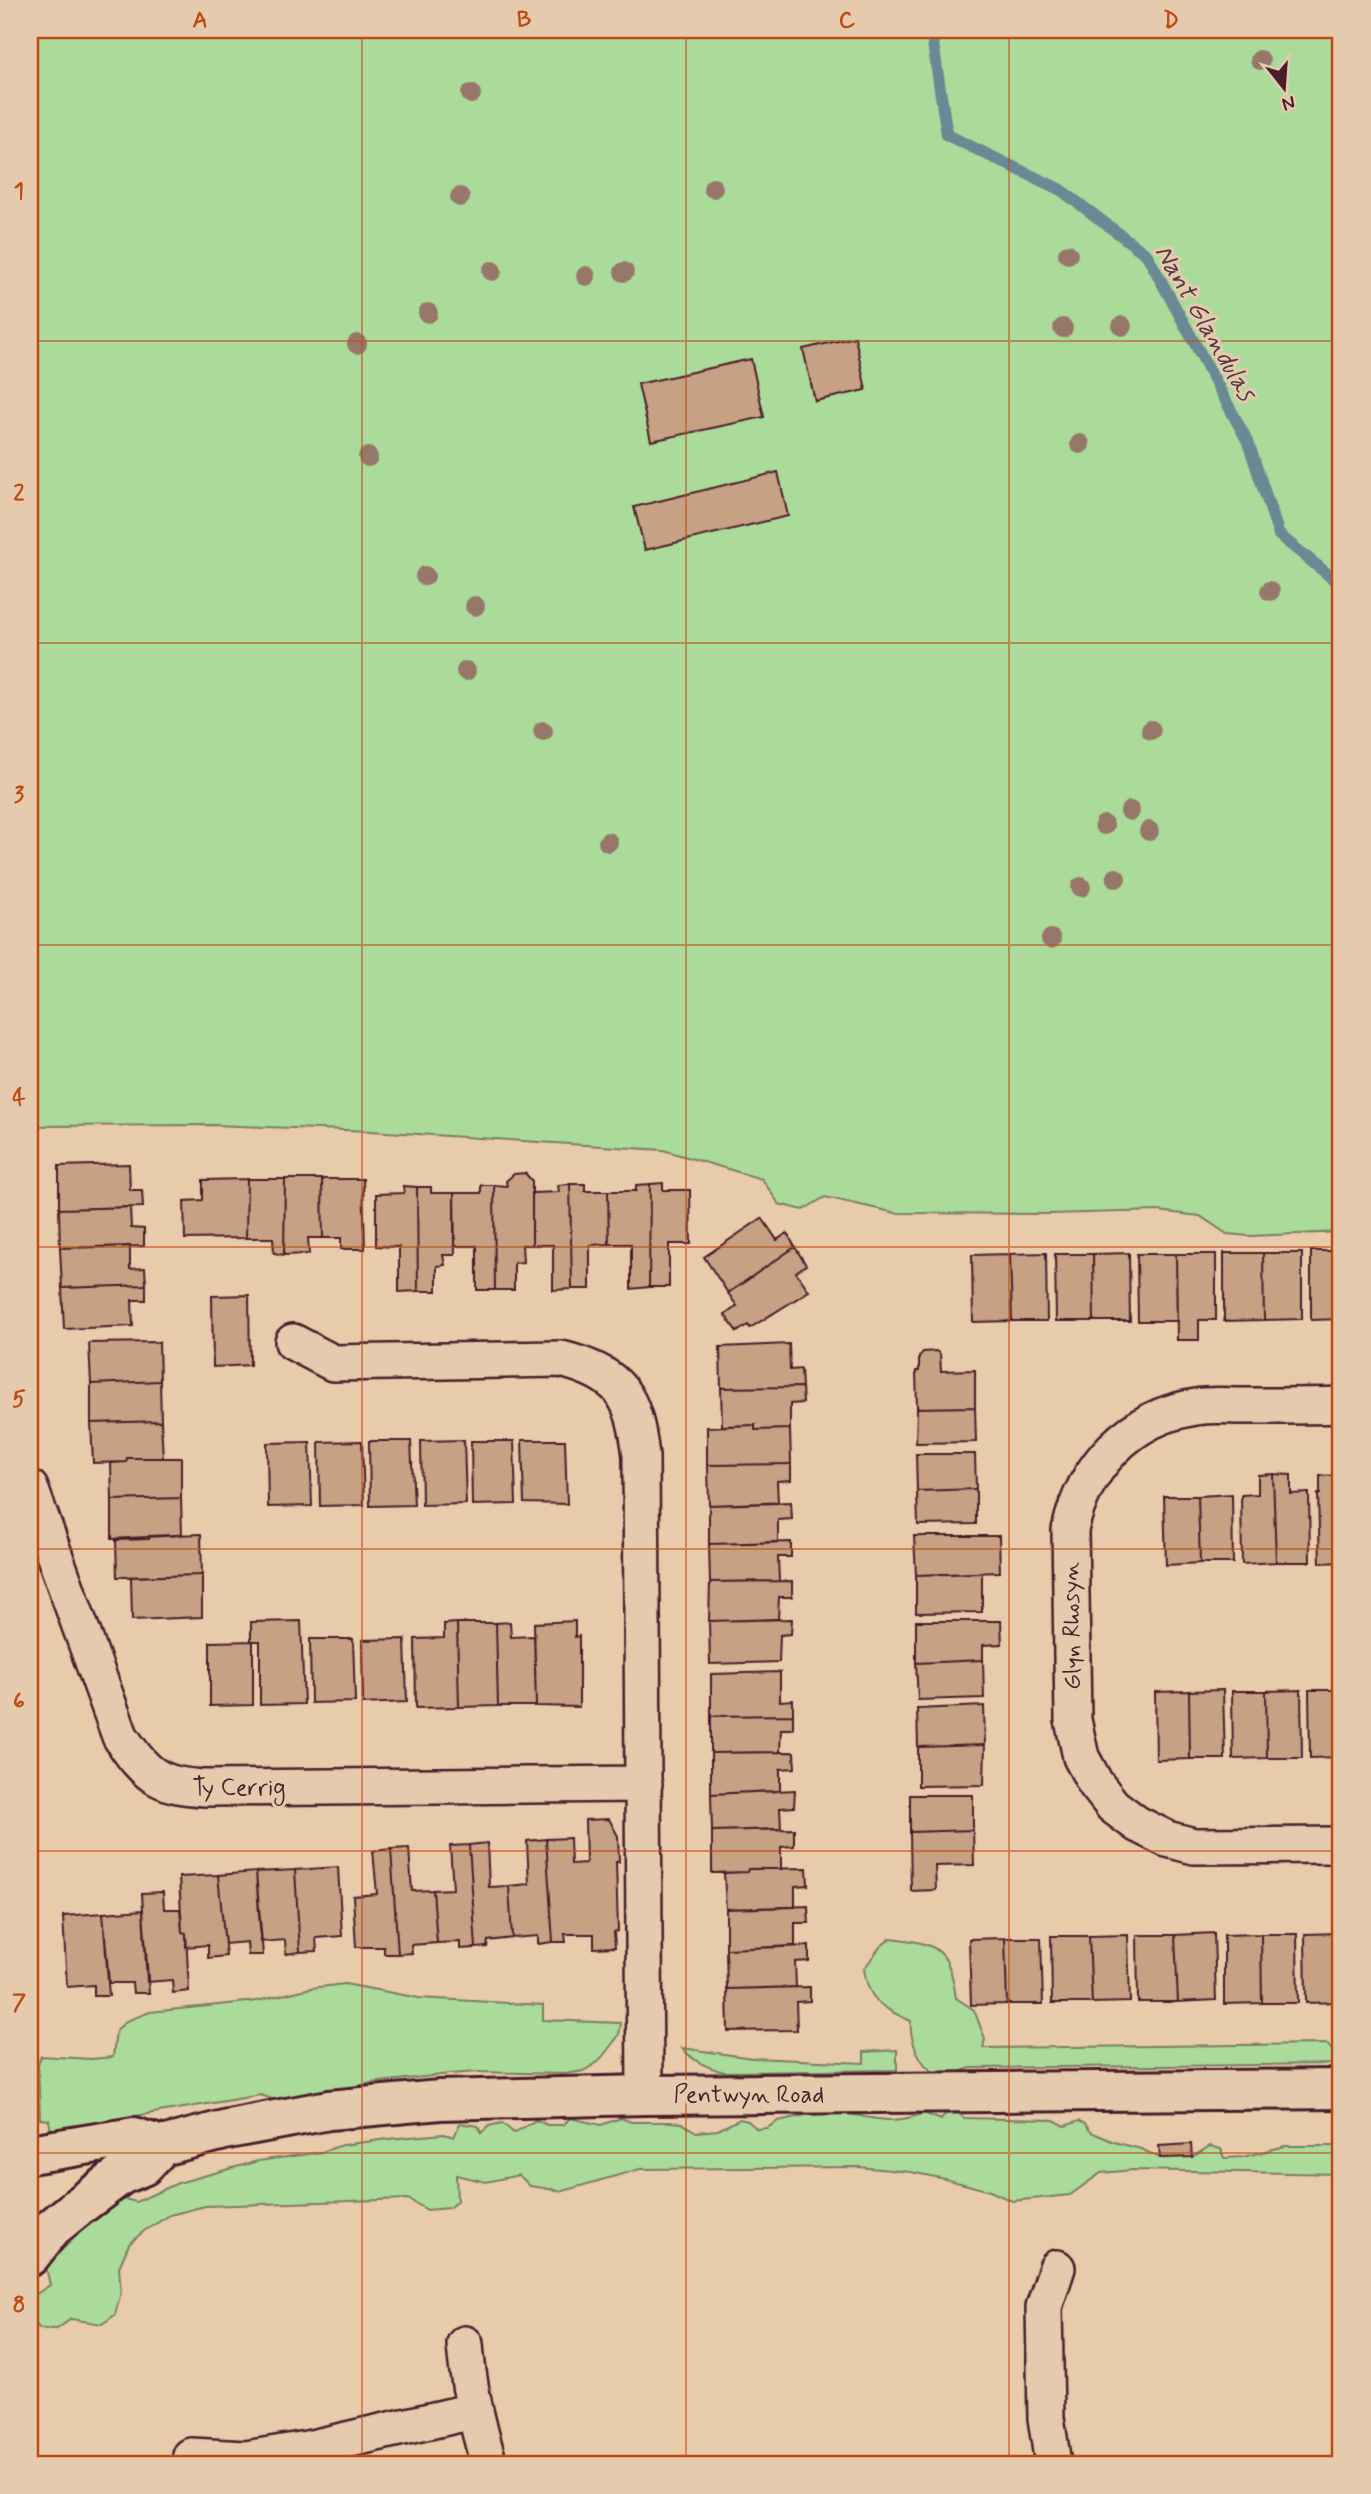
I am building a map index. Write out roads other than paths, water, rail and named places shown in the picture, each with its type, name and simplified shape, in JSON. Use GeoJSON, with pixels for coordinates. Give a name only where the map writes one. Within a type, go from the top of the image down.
{"type":"FeatureCollection","features":[{"type":"Feature","properties":{"kind":"street"},"geometry":{"type":"LineString","coordinates":[[293,1342],[333,1363],[561,1359],[591,1367],[614,1384],[630,1402],[638,1430],[641,1456],[645,2095]]}},
{"type":"Feature","properties":{"kind":"street","name":"Glyn Rhosyn"},"geometry":{"type":"LineString","coordinates":[[1341,1405],[1196,1406],[1159,1417],[1127,1436],[1105,1454],[1086,1483],[1075,1507],[1070,1530],[1073,1720],[1081,1757],[1112,1806],[1137,1824],[1167,1839],[1194,1846],[1341,1845]]}},
{"type":"Feature","properties":{"kind":"street","name":"Ty Cerrig"},"geometry":{"type":"LineString","coordinates":[[30,1488],[120,1736],[133,1757],[152,1775],[178,1787],[205,1788],[644,1784]]}},
{"type":"Feature","properties":{"kind":"street","name":"Pentwyn Road"},"geometry":{"type":"LineString","coordinates":[[30,2154],[134,2137],[162,2146],[229,2129],[329,2110],[440,2100],[645,2095],[1341,2089]]}},
{"type":"Feature","properties":{"kind":"street","name":"Pentwyn Road"},"geometry":{"type":"LineString","coordinates":[[30,2256],[52,2228],[121,2175],[143,2166],[162,2146]]}},
{"type":"Feature","properties":{"kind":"street"},"geometry":{"type":"LineString","coordinates":[[1053,2464],[1046,2418],[1044,2307],[1057,2268]]}},
{"type":"Feature","properties":{"kind":"street"},"geometry":{"type":"LineString","coordinates":[[466,2344],[467,2378],[473,2411],[489,2464]]}},
{"type":"Feature","properties":{"kind":"street"},"geometry":{"type":"LineString","coordinates":[[191,2456],[246,2459],[307,2449],[473,2411]]}},
{"type":"Feature","properties":{"kind":"waterway","name":"Nant Glandulas"},"geometry":{"type":"LineString","coordinates":[[931,30],[947,135],[1061,190],[1147,255],[1248,442],[1279,535],[1341,585]]}}]}
